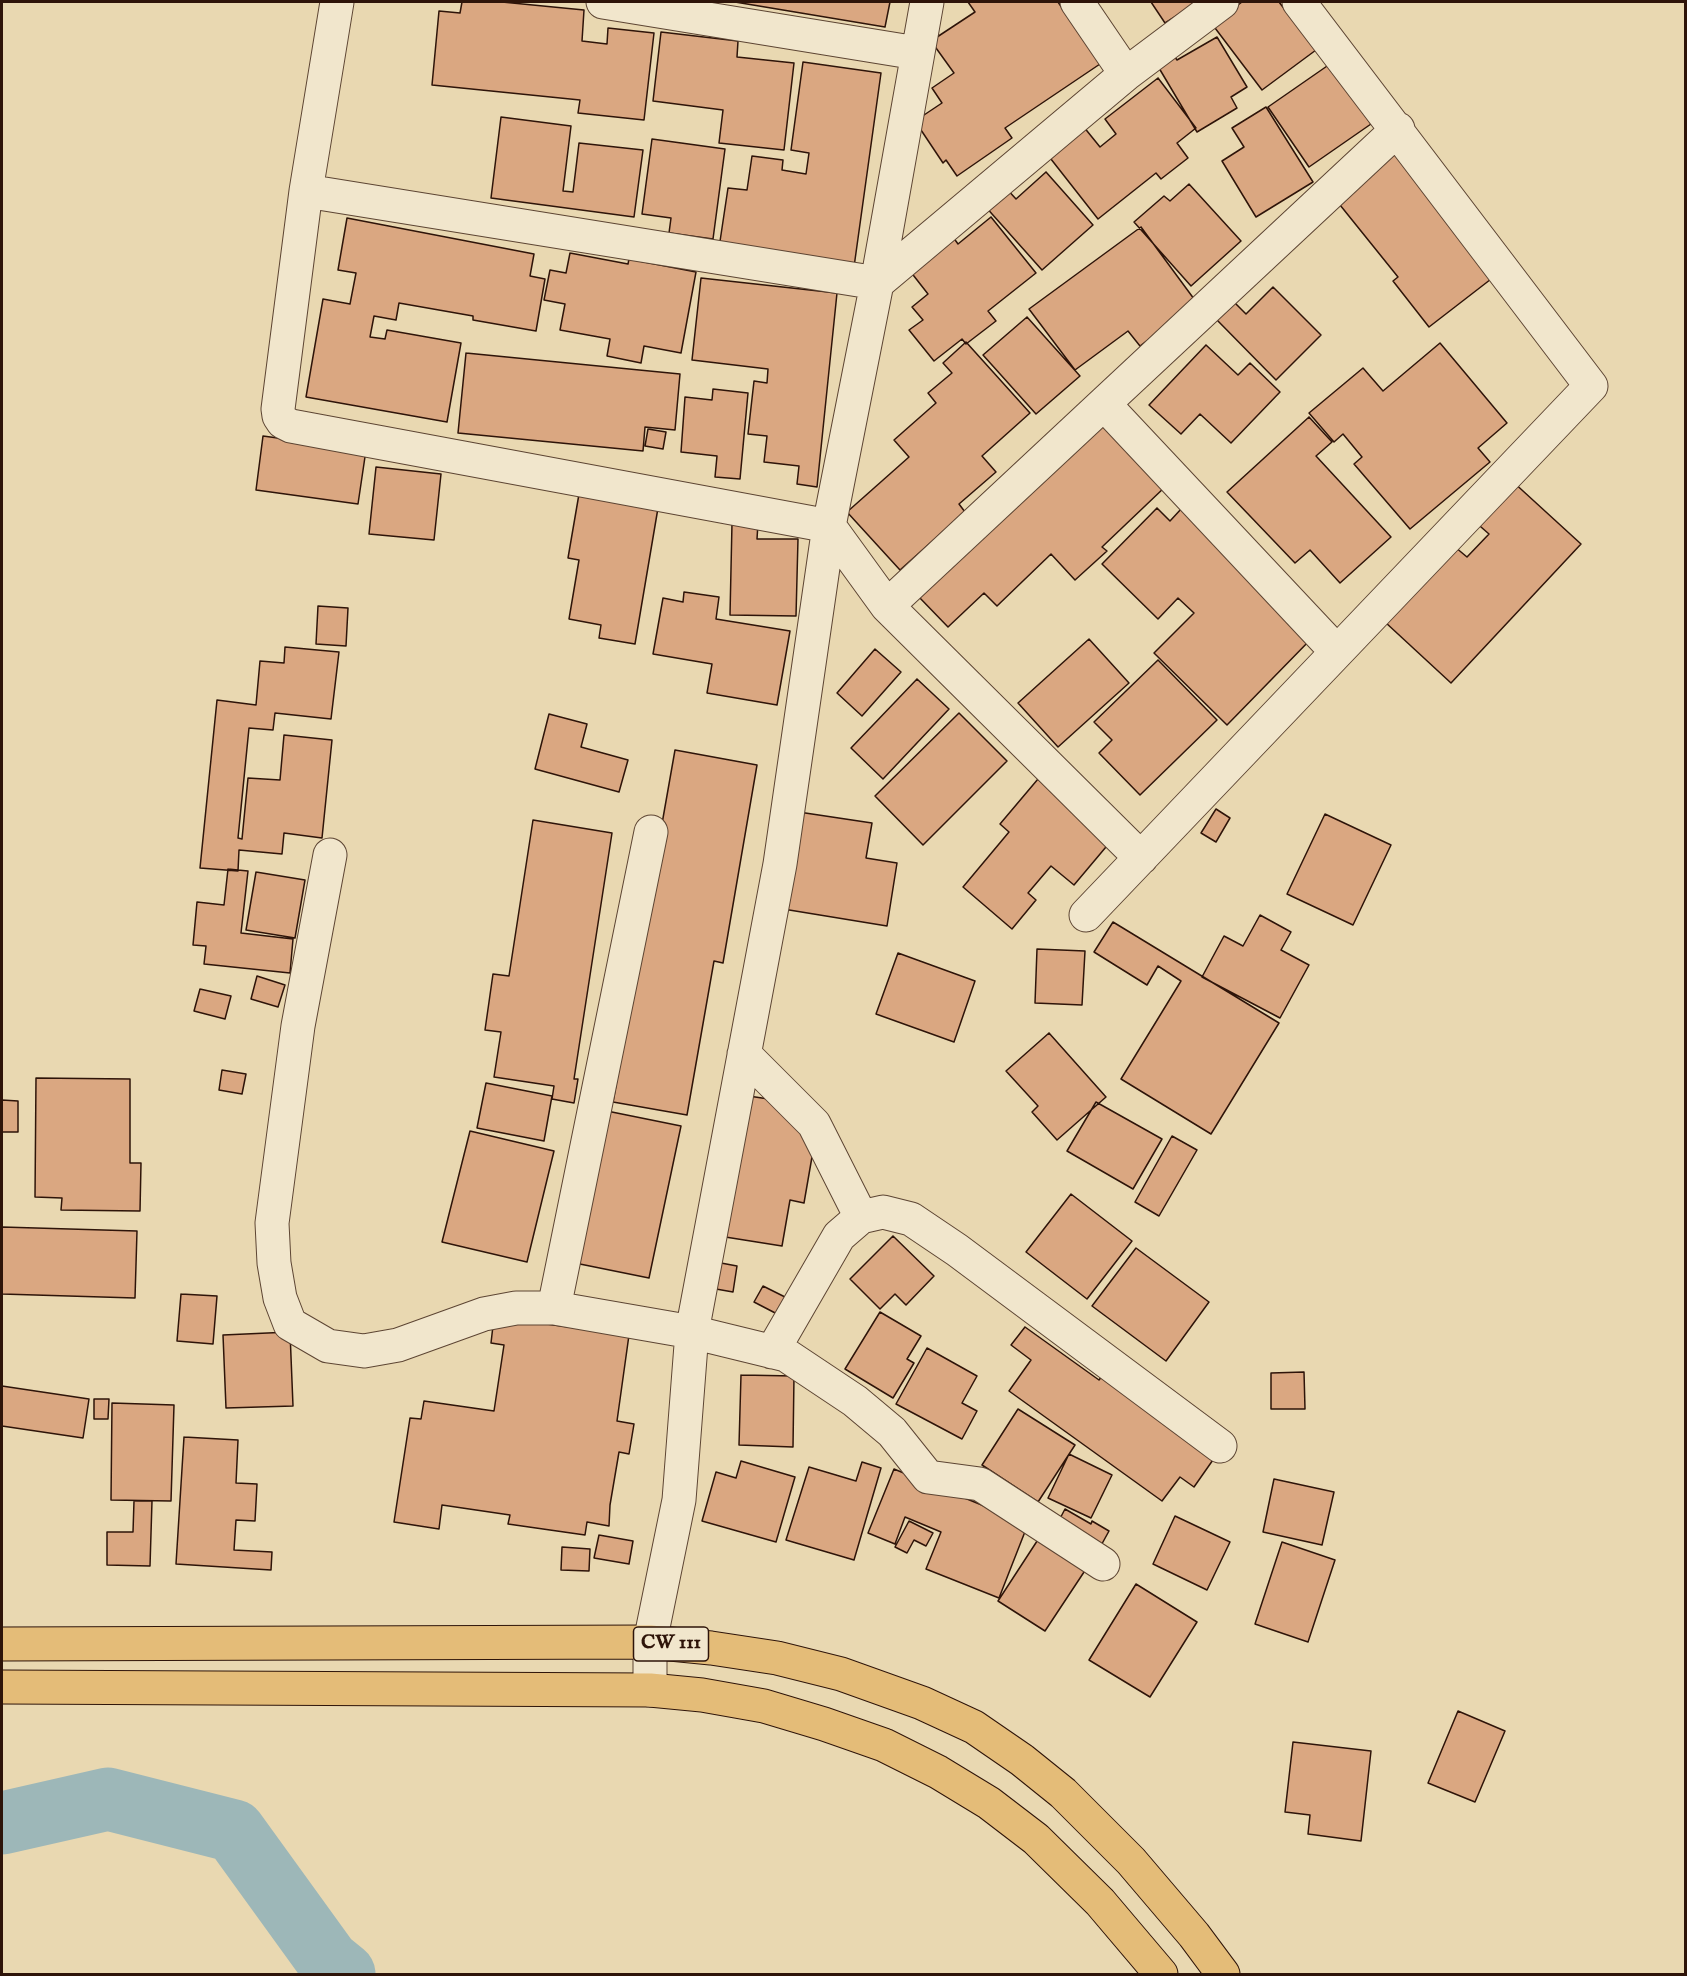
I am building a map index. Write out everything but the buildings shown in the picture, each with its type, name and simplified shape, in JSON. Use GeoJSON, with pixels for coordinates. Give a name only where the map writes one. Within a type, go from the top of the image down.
{"type":"FeatureCollection","features":[{"type":"Feature","properties":{"kind":"highway","name":"CW 111"},"geometry":{"type":"LineString","coordinates":[[2,1644],[650,1642],[777,1658],[841,1674],[922,1703],[974,1727],[1064,1792],[1131,1861],[1194,1935],[1223,1974]]}},
{"type":"Feature","properties":{"kind":"highway","name":"CW 111"},"geometry":{"type":"LineString","coordinates":[[2,1687],[650,1690],[702,1695],[774,1709],[884,1745],[938,1772],[989,1803],[1036,1839],[1100,1902],[1161,1974]]}},
{"type":"Feature","properties":{"kind":"street"},"geometry":{"type":"LineString","coordinates":[[337,2],[306,191],[278,409],[283,422],[291,426],[829,526],[887,606],[1141,858]]}},
{"type":"Feature","properties":{"kind":"street"},"geometry":{"type":"LineString","coordinates":[[603,2],[917,53]]}},
{"type":"Feature","properties":{"kind":"street"},"geometry":{"type":"LineString","coordinates":[[650,1690],[650,1642],[679,1500],[692,1332],[780,864],[829,526],[877,283],[927,2]]}},
{"type":"Feature","properties":{"kind":"street"},"geometry":{"type":"LineString","coordinates":[[1077,2],[1126,74]]}},
{"type":"Feature","properties":{"kind":"street"},"geometry":{"type":"LineString","coordinates":[[306,191],[877,283],[1126,74],[1222,2]]}},
{"type":"Feature","properties":{"kind":"street"},"geometry":{"type":"LineString","coordinates":[[1086,915],[1591,386],[1398,129],[1299,2]]}},
{"type":"Feature","properties":{"kind":"street"},"geometry":{"type":"LineString","coordinates":[[887,606],[1398,129]]}},
{"type":"Feature","properties":{"kind":"street"},"geometry":{"type":"LineString","coordinates":[[1104,404],[1337,652]]}},
{"type":"Feature","properties":{"kind":"street"},"geometry":{"type":"LineString","coordinates":[[554,1308],[651,832]]}},
{"type":"Feature","properties":{"kind":"street"},"geometry":{"type":"LineString","coordinates":[[330,855],[298,1026],[272,1223],[278,1287],[290,1324],[328,1346],[364,1351],[398,1345],[484,1314],[516,1308],[554,1308],[692,1332],[786,1355],[855,1401],[892,1432],[928,1477],[980,1484],[1103,1564]]}},
{"type":"Feature","properties":{"kind":"street"},"geometry":{"type":"LineString","coordinates":[[744,1054],[814,1124],[861,1217]]}},
{"type":"Feature","properties":{"kind":"street"},"geometry":{"type":"LineString","coordinates":[[772,1352],[839,1236],[861,1217],[883,1212],[911,1219],[957,1250],[1220,1446]]}},
{"type":"Feature","properties":{"kind":"waterway"},"geometry":{"type":"LineString","coordinates":[[2,1823],[108,1799],[234,1831],[328,1961],[344,1974]]}}]}
